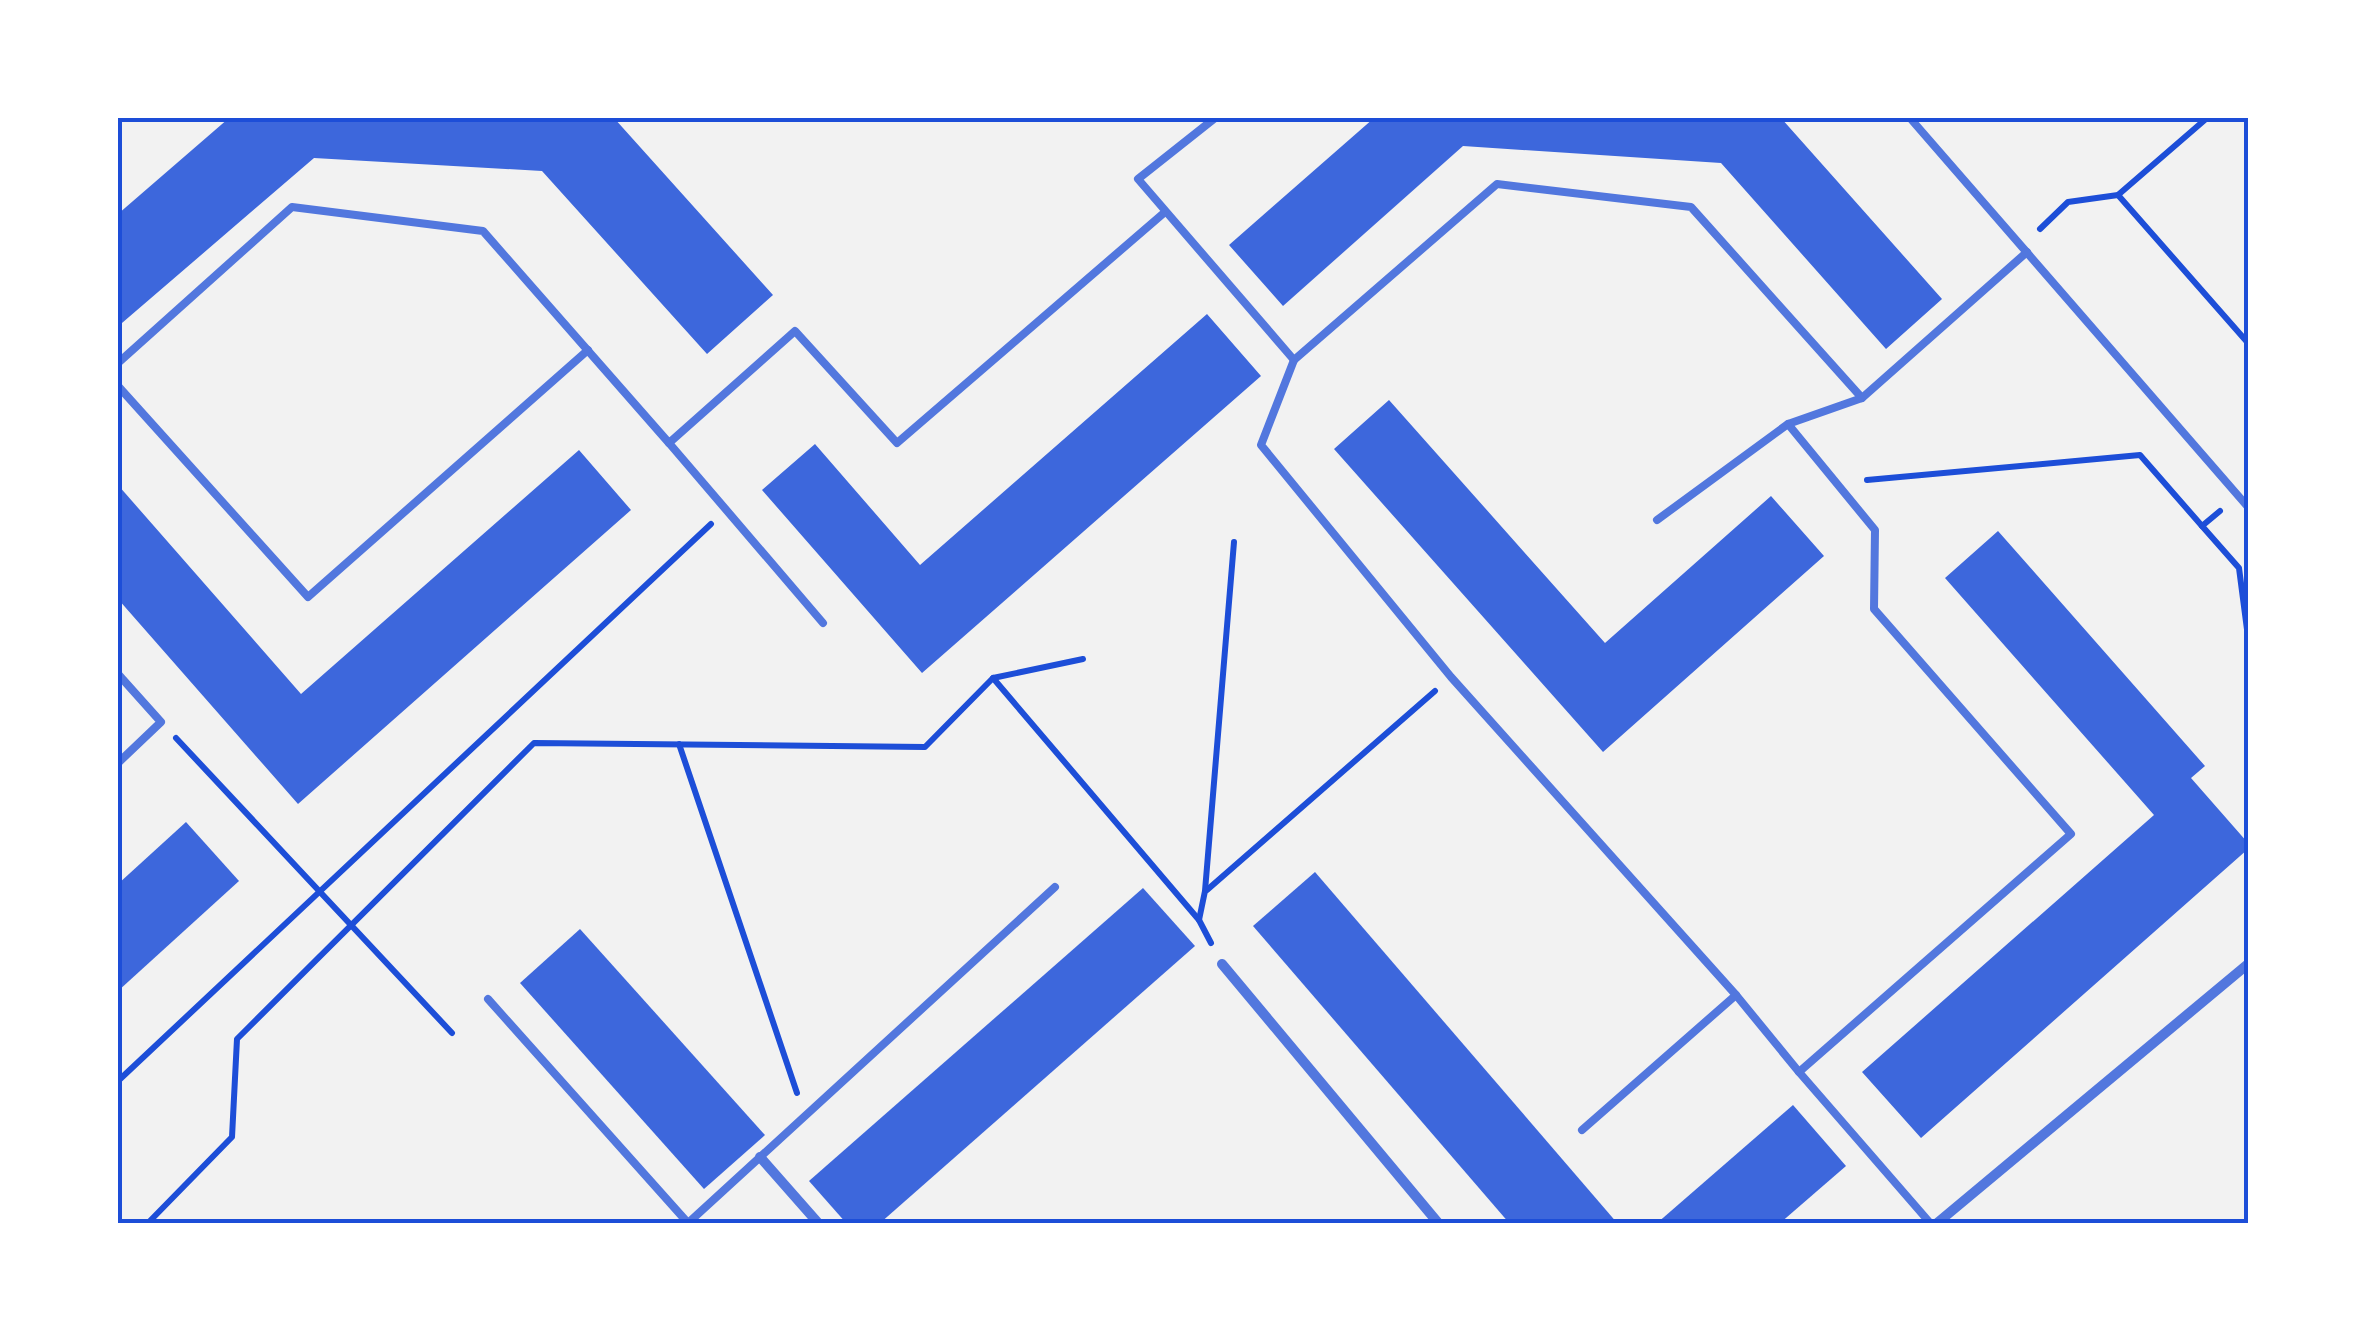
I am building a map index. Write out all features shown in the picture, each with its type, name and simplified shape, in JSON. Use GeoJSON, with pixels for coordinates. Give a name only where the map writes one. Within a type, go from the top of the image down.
{"type":"FeatureCollection","features":[{"type":"Feature","properties":{"kind":"street"},"geometry":{"type":"LineString","coordinates":[[1222,964],[1438,1224]]}},
{"type":"Feature","properties":{"kind":"street"},"geometry":{"type":"LineString","coordinates":[[1934,1224],[2248,964]]}},
{"type":"Feature","properties":{"kind":"street"},"geometry":{"type":"LineString","coordinates":[[760,1158],[819,1224]]}},
{"type":"Feature","properties":{"kind":"lane"},"geometry":{"type":"LineString","coordinates":[[1215,118],[1138,179],[1294,360]]}},
{"type":"Feature","properties":{"kind":"lane"},"geometry":{"type":"LineString","coordinates":[[1910,118],[2248,507]]}},
{"type":"Feature","properties":{"kind":"lane"},"geometry":{"type":"LineString","coordinates":[[1862,398],[1691,207],[1498,184],[1294,360],[1261,445],[1450,677],[1736,995],[1934,1224]]}},
{"type":"Feature","properties":{"kind":"lane"},"geometry":{"type":"LineString","coordinates":[[118,363],[292,207],[482,231],[822,623]]}},
{"type":"Feature","properties":{"kind":"lane"},"geometry":{"type":"LineString","coordinates":[[670,444],[795,330],[897,443],[1165,212]]}},
{"type":"Feature","properties":{"kind":"lane"},"geometry":{"type":"LineString","coordinates":[[1657,520],[1788,424],[1862,398],[2027,252]]}},
{"type":"Feature","properties":{"kind":"lane"},"geometry":{"type":"LineString","coordinates":[[118,386],[308,596],[588,350]]}},
{"type":"Feature","properties":{"kind":"lane"},"geometry":{"type":"LineString","coordinates":[[1788,424],[1874,530],[1874,608],[2071,834],[1800,1072]]}},
{"type":"Feature","properties":{"kind":"lane"},"geometry":{"type":"LineString","coordinates":[[118,674],[161,722],[118,763]]}},
{"type":"Feature","properties":{"kind":"lane"},"geometry":{"type":"LineString","coordinates":[[488,999],[687,1223],[1055,886]]}},
{"type":"Feature","properties":{"kind":"lane"},"geometry":{"type":"LineString","coordinates":[[1582,1130],[1736,995]]}},
{"type":"Feature","properties":{"kind":"path"},"geometry":{"type":"LineString","coordinates":[[2027,252],[2043,224],[2068,202],[2118,196],[2207,118]]}},
{"type":"Feature","properties":{"kind":"path"},"geometry":{"type":"LineString","coordinates":[[2118,196],[2248,343]]}},
{"type":"Feature","properties":{"kind":"path"},"geometry":{"type":"LineString","coordinates":[[1835,482],[2140,455],[2239,568],[2248,637]]}},
{"type":"Feature","properties":{"kind":"path"},"geometry":{"type":"LineString","coordinates":[[2202,526],[2238,496]]}},
{"type":"Feature","properties":{"kind":"path"},"geometry":{"type":"LineString","coordinates":[[118,1081],[726,510]]}},
{"type":"Feature","properties":{"kind":"path"},"geometry":{"type":"LineString","coordinates":[[1199,920],[1206,891],[1234,542]]}},
{"type":"Feature","properties":{"kind":"path"},"geometry":{"type":"LineString","coordinates":[[147,1224],[232,1137],[237,1039],[534,743],[924,747],[993,678],[1083,659]]}},
{"type":"Feature","properties":{"kind":"path"},"geometry":{"type":"LineString","coordinates":[[1206,891],[1450,677]]}},
{"type":"Feature","properties":{"kind":"path"},"geometry":{"type":"LineString","coordinates":[[993,678],[1199,920],[1222,964]]}},
{"type":"Feature","properties":{"kind":"path"},"geometry":{"type":"LineString","coordinates":[[161,722],[452,1033]]}},
{"type":"Feature","properties":{"kind":"path"},"geometry":{"type":"LineString","coordinates":[[680,744],[805,1117]]}},
{"type":"Feature","properties":{"kind":"building"},"geometry":{"type":"Polygon","coordinates":[[[229,118],[614,118],[773,295],[707,354],[542,171],[314,158],[122,323],[118,318],[118,214],[229,118]]]}},
{"type":"Feature","properties":{"kind":"building"},"geometry":{"type":"Polygon","coordinates":[[[1374,118],[1781,118],[1942,299],[1886,349],[1721,163],[1463,146],[1283,306],[1229,245],[1374,118]]]}},
{"type":"Feature","properties":{"kind":"building"},"geometry":{"type":"Polygon","coordinates":[[[1207,314],[1261,376],[922,673],[762,490],[815,444],[920,565],[1207,314]]]}},
{"type":"Feature","properties":{"kind":"building"},"geometry":{"type":"Polygon","coordinates":[[[1389,400],[1605,643],[1771,496],[1824,556],[1603,752],[1334,449],[1389,400]]]}},
{"type":"Feature","properties":{"kind":"building"},"geometry":{"type":"Polygon","coordinates":[[[579,450],[631,510],[298,804],[118,599],[118,485],[301,694],[579,450]]]}},
{"type":"Feature","properties":{"kind":"building"},"geometry":{"type":"Polygon","coordinates":[[[1998,531],[2205,766],[2191,778],[2248,843],[2248,849],[1921,1138],[1862,1072],[2154,815],[1945,578],[1998,531]]]}},
{"type":"Feature","properties":{"kind":"building"},"geometry":{"type":"Polygon","coordinates":[[[186,822],[239,881],[118,991],[118,884],[186,822]]]}},
{"type":"Feature","properties":{"kind":"building"},"geometry":{"type":"Polygon","coordinates":[[[1315,872],[1618,1224],[1510,1224],[1253,926],[1315,872]]]}},
{"type":"Feature","properties":{"kind":"building"},"geometry":{"type":"Polygon","coordinates":[[[1143,888],[1195,946],[879,1224],[847,1224],[809,1181],[1143,888]]]}},
{"type":"Feature","properties":{"kind":"building"},"geometry":{"type":"Polygon","coordinates":[[[580,929],[765,1135],[704,1189],[520,983],[580,929]]]}},
{"type":"Feature","properties":{"kind":"building"},"geometry":{"type":"Polygon","coordinates":[[[1793,1105],[1846,1166],[1779,1224],[1656,1224],[1793,1105]]]}}]}
